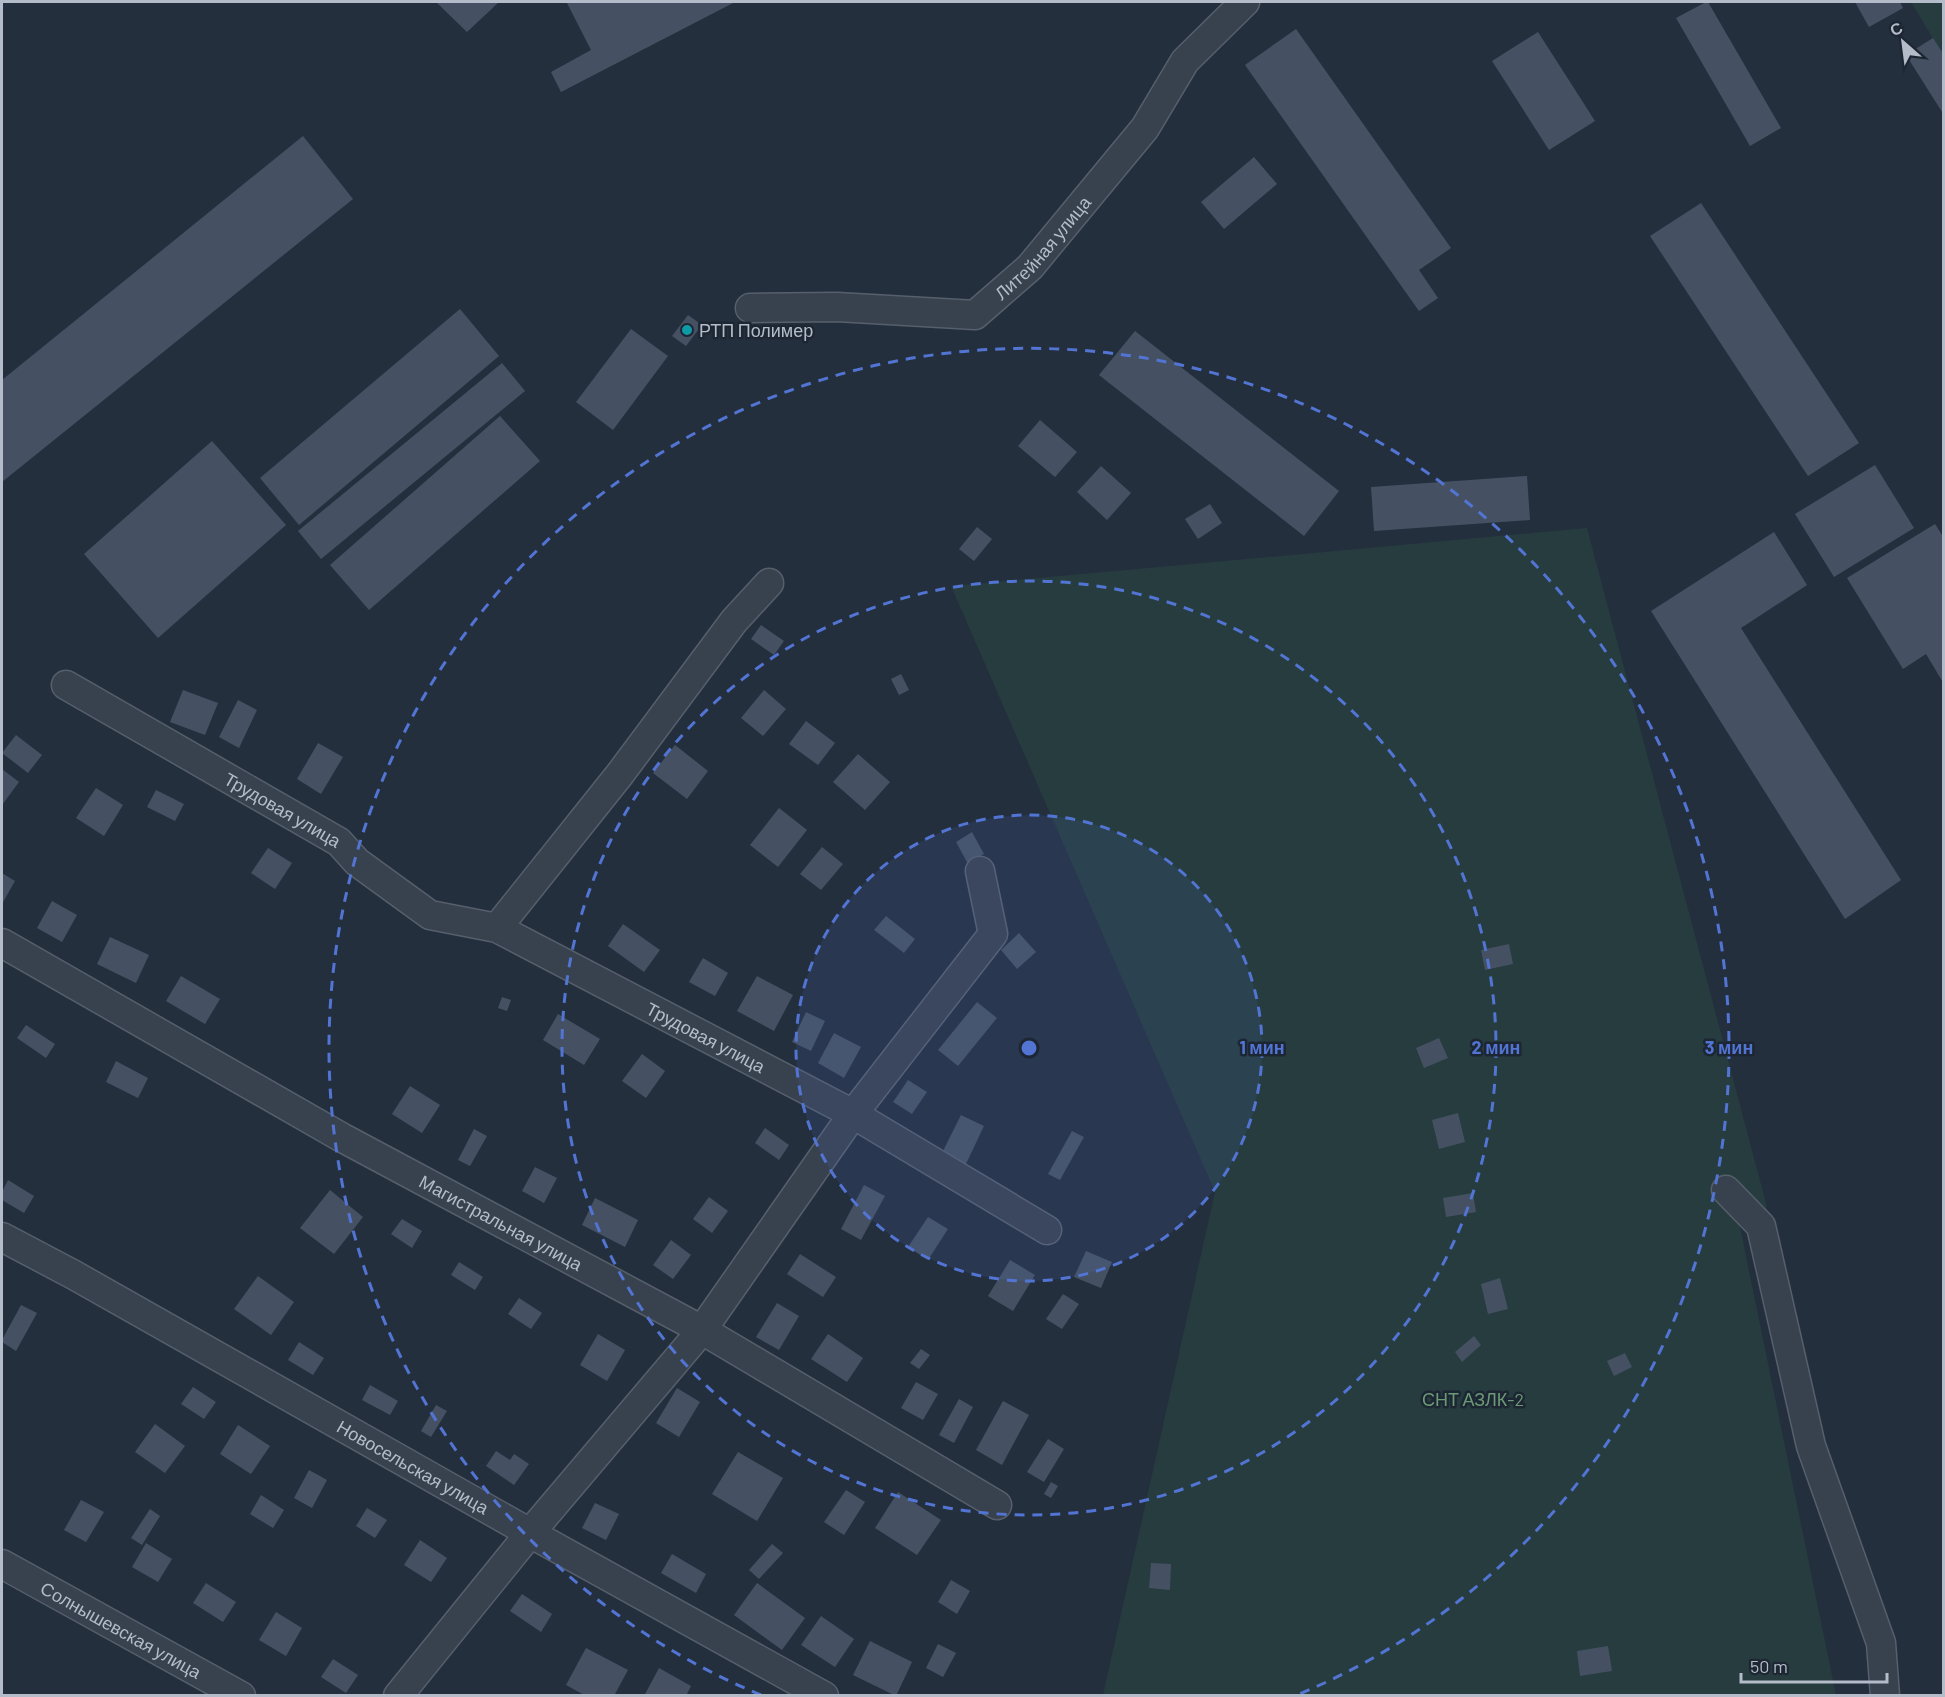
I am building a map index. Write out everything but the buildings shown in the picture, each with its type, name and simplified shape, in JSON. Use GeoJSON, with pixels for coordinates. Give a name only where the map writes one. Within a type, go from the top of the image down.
{"type":"FeatureCollection","features":[{"type":"Feature","properties":{"kind":"street","name":"Литейная улица"},"geometry":{"type":"LineString","coordinates":[[750,308],[837,307],[975,315],[1030,267],[1145,128],[1185,62],[1245,2]]}},
{"type":"Feature","properties":{"kind":"street"},"geometry":{"type":"LineString","coordinates":[[497,928],[620,774],[734,621],[769,583]]}},
{"type":"Feature","properties":{"kind":"street","name":"Трудовая улица"},"geometry":{"type":"LineString","coordinates":[[66,686],[339,842],[357,862],[429,915],[497,928],[853,1114],[1047,1230]]}},
{"type":"Feature","properties":{"kind":"street"},"geometry":{"type":"LineString","coordinates":[[398,1695],[530,1533],[702,1330],[853,1114],[993,934],[980,871]]}},
{"type":"Feature","properties":{"kind":"street","name":"Магистральная улица"},"geometry":{"type":"LineString","coordinates":[[2,943],[341,1137],[702,1330],[997,1506]]}},
{"type":"Feature","properties":{"kind":"street"},"geometry":{"type":"LineString","coordinates":[[1726,1190],[1761,1226],[1811,1446],[1881,1643],[1885,1695]]}},
{"type":"Feature","properties":{"kind":"street","name":"Новосельская улица"},"geometry":{"type":"LineString","coordinates":[[2,1237],[84,1280],[530,1533],[824,1695]]}},
{"type":"Feature","properties":{"kind":"street","name":"Солнышевская улица"},"geometry":{"type":"LineString","coordinates":[[2,1564],[241,1695]]}},
{"type":"Feature","properties":{"kind":"green space"},"geometry":{"type":"Polygon","coordinates":[[[1911,2],[1943,2],[1943,55],[1911,2]]]}},
{"type":"Feature","properties":{"kind":"green space","name":"СНТ АЗЛК-2"},"geometry":{"type":"Polygon","coordinates":[[[1587,528],[1767,1207],[1739,1222],[1836,1695],[1103,1695],[1215,1192],[951,586],[1587,528]]]}},
{"type":"Feature","properties":{"kind":"place","name":"РТП Полимер"},"geometry":{"type":"Point","coordinates":[687,330]}}]}
